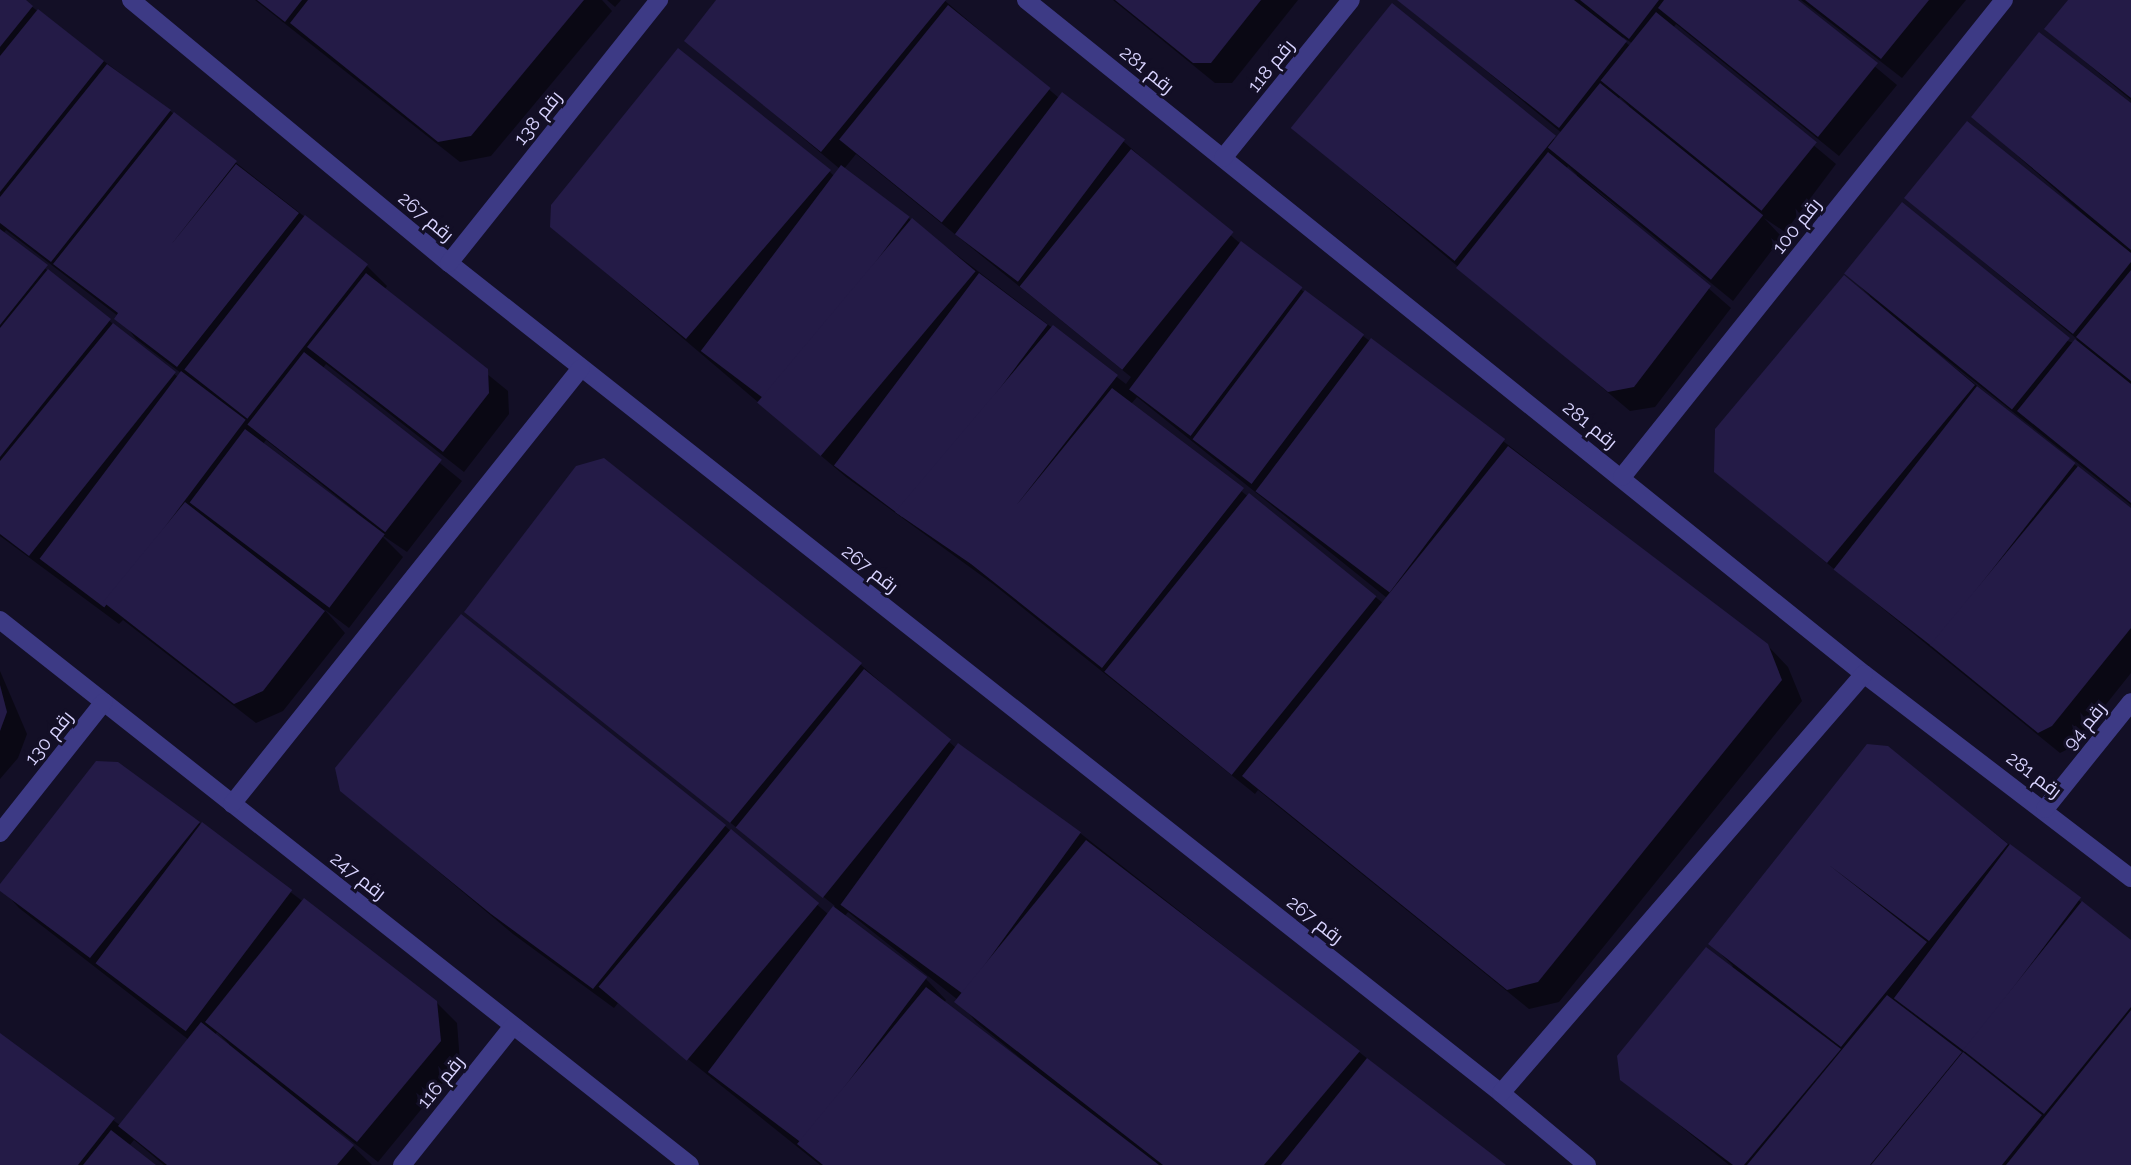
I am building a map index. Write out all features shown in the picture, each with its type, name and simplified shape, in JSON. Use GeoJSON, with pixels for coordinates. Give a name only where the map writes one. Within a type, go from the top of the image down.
{"type":"FeatureCollection","features":[{"type":"Feature","properties":{"kind":"street","name":"رقم 267"},"geometry":{"type":"LineString","coordinates":[[131,0],[449,263],[1501,1093],[1587,1165]]}},
{"type":"Feature","properties":{"kind":"street","name":"رقم 138"},"geometry":{"type":"LineString","coordinates":[[449,263],[659,0]]}},
{"type":"Feature","properties":{"kind":"street","name":"رقم 281"},"geometry":{"type":"LineString","coordinates":[[1026,0],[1864,674],[2045,809],[2131,878]]}},
{"type":"Feature","properties":{"kind":"street","name":"رقم 118"},"geometry":{"type":"LineString","coordinates":[[1223,158],[1351,0]]}},
{"type":"Feature","properties":{"kind":"street","name":"رقم 100"},"geometry":{"type":"LineString","coordinates":[[1622,477],[2004,0]]}},
{"type":"Feature","properties":{"kind":"street"},"geometry":{"type":"LineString","coordinates":[[232,804],[581,368]]}},
{"type":"Feature","properties":{"kind":"street","name":"رقم 247"},"geometry":{"type":"LineString","coordinates":[[0,620],[690,1165]]}},
{"type":"Feature","properties":{"kind":"street"},"geometry":{"type":"LineString","coordinates":[[1501,1093],[1864,674]]}},
{"type":"Feature","properties":{"kind":"street","name":"رقم 130"},"geometry":{"type":"LineString","coordinates":[[0,833],[104,702]]}},
{"type":"Feature","properties":{"kind":"street","name":"رقم 94"},"geometry":{"type":"LineString","coordinates":[[2045,809],[2131,702]]}},
{"type":"Feature","properties":{"kind":"street","name":"رقم 116"},"geometry":{"type":"LineString","coordinates":[[402,1165],[513,1026]]}},
{"type":"Feature","properties":{"kind":"building"},"geometry":{"type":"Polygon","coordinates":[[[0,0],[26,0],[33,6],[0,47],[0,0]]]}},
{"type":"Feature","properties":{"kind":"building"},"geometry":{"type":"Polygon","coordinates":[[[257,0],[302,0],[285,22],[257,0]]]}},
{"type":"Feature","properties":{"kind":"building"},"geometry":{"type":"Polygon","coordinates":[[[308,0],[584,0],[471,136],[438,142],[290,23],[308,0]]]}},
{"type":"Feature","properties":{"kind":"building"},"geometry":{"type":"Polygon","coordinates":[[[716,0],[946,0],[821,152],[684,41],[716,0]]]}},
{"type":"Feature","properties":{"kind":"building"},"geometry":{"type":"Polygon","coordinates":[[[1115,0],[1261,0],[1211,63],[1193,63],[1115,0]]]}},
{"type":"Feature","properties":{"kind":"building"},"geometry":{"type":"Polygon","coordinates":[[[1397,0],[1574,0],[1627,41],[1559,128],[1397,0]]]}},
{"type":"Feature","properties":{"kind":"building"},"geometry":{"type":"Polygon","coordinates":[[[1580,0],[1659,0],[1629,39],[1580,0]]]}},
{"type":"Feature","properties":{"kind":"building"},"geometry":{"type":"Polygon","coordinates":[[[1664,0],[1798,0],[1878,63],[1818,137],[1658,8],[1664,0]]]}},
{"type":"Feature","properties":{"kind":"building"},"geometry":{"type":"Polygon","coordinates":[[[1805,0],[1929,0],[1881,59],[1805,0]]]}},
{"type":"Feature","properties":{"kind":"building"},"geometry":{"type":"Polygon","coordinates":[[[2068,0],[2131,0],[2131,98],[2044,29],[2068,0]]]}},
{"type":"Feature","properties":{"kind":"building"},"geometry":{"type":"Polygon","coordinates":[[[1392,3],[1556,136],[1455,261],[1291,128],[1392,3]]]}},
{"type":"Feature","properties":{"kind":"building"},"geometry":{"type":"Polygon","coordinates":[[[948,5],[1051,88],[942,223],[839,139],[948,5]]]}},
{"type":"Feature","properties":{"kind":"building"},"geometry":{"type":"Polygon","coordinates":[[[38,9],[104,61],[0,192],[0,56],[38,9]]]}},
{"type":"Feature","properties":{"kind":"building"},"geometry":{"type":"Polygon","coordinates":[[[1656,12],[1817,142],[1761,211],[1601,80],[1656,12]]]}},
{"type":"Feature","properties":{"kind":"building"},"geometry":{"type":"Polygon","coordinates":[[[2039,32],[2131,103],[2131,250],[1971,117],[2039,32]]]}},
{"type":"Feature","properties":{"kind":"building"},"geometry":{"type":"Polygon","coordinates":[[[678,48],[831,170],[686,339],[550,227],[551,205],[678,48]]]}},
{"type":"Feature","properties":{"kind":"building"},"geometry":{"type":"Polygon","coordinates":[[[107,64],[171,110],[51,262],[0,223],[0,197],[107,64]]]}},
{"type":"Feature","properties":{"kind":"building"},"geometry":{"type":"Polygon","coordinates":[[[1600,83],[1763,215],[1711,280],[1548,148],[1600,83]]]}},
{"type":"Feature","properties":{"kind":"building"},"geometry":{"type":"Polygon","coordinates":[[[1062,92],[1125,140],[1018,282],[955,234],[1062,92]]]}},
{"type":"Feature","properties":{"kind":"building"},"geometry":{"type":"Polygon","coordinates":[[[174,112],[237,161],[170,246],[236,164],[299,213],[177,367],[114,319],[118,313],[53,264],[174,112]]]}},
{"type":"Feature","properties":{"kind":"building"},"geometry":{"type":"Polygon","coordinates":[[[1967,121],[2131,253],[2131,262],[2073,334],[1904,198],[1967,121]]]}},
{"type":"Feature","properties":{"kind":"building"},"geometry":{"type":"Polygon","coordinates":[[[1131,149],[1234,232],[1122,370],[1020,287],[1131,149]]]}},
{"type":"Feature","properties":{"kind":"building"},"geometry":{"type":"Polygon","coordinates":[[[1548,152],[1711,286],[1634,387],[1608,392],[1456,268],[1548,152]]]}},
{"type":"Feature","properties":{"kind":"building"},"geometry":{"type":"Polygon","coordinates":[[[841,165],[910,217],[769,403],[701,351],[841,165]]]}},
{"type":"Feature","properties":{"kind":"building"},"geometry":{"type":"Polygon","coordinates":[[[1902,202],[2070,338],[2012,409],[1844,273],[1902,202]]]}},
{"type":"Feature","properties":{"kind":"building"},"geometry":{"type":"Polygon","coordinates":[[[305,215],[368,264],[247,419],[184,369],[305,215]]]}},
{"type":"Feature","properties":{"kind":"building"},"geometry":{"type":"Polygon","coordinates":[[[912,218],[976,271],[821,456],[757,403],[912,218]]]}},
{"type":"Feature","properties":{"kind":"building"},"geometry":{"type":"Polygon","coordinates":[[[0,229],[48,265],[0,325],[0,229]]]}},
{"type":"Feature","properties":{"kind":"building"},"geometry":{"type":"Polygon","coordinates":[[[1241,241],[1302,287],[1191,436],[1129,390],[1241,241]]]}},
{"type":"Feature","properties":{"kind":"building"},"geometry":{"type":"Polygon","coordinates":[[[48,269],[111,319],[0,457],[0,328],[48,269]]]}},
{"type":"Feature","properties":{"kind":"building"},"geometry":{"type":"Polygon","coordinates":[[[2131,270],[2131,381],[2076,337],[2131,270]]]}},
{"type":"Feature","properties":{"kind":"building"},"geometry":{"type":"Polygon","coordinates":[[[366,273],[488,369],[489,393],[443,452],[307,347],[366,273]]]}},
{"type":"Feature","properties":{"kind":"building"},"geometry":{"type":"Polygon","coordinates":[[[979,273],[1048,325],[903,517],[834,465],[979,273]]]}},
{"type":"Feature","properties":{"kind":"building"},"geometry":{"type":"Polygon","coordinates":[[[1844,275],[1975,385],[1827,563],[1714,472],[1715,429],[1844,275]]]}},
{"type":"Feature","properties":{"kind":"building"},"geometry":{"type":"Polygon","coordinates":[[[1305,290],[1364,335],[1252,484],[1192,439],[1305,290]]]}},
{"type":"Feature","properties":{"kind":"building"},"geometry":{"type":"Polygon","coordinates":[[[113,323],[176,372],[29,556],[0,534],[0,461],[113,323]]]}},
{"type":"Feature","properties":{"kind":"building"},"geometry":{"type":"Polygon","coordinates":[[[1053,325],[1118,375],[1015,507],[1112,388],[1244,488],[1102,668],[971,564],[895,512],[1053,325]]]}},
{"type":"Feature","properties":{"kind":"building"},"geometry":{"type":"Polygon","coordinates":[[[1371,338],[1505,439],[1390,592],[1255,491],[1371,338]]]}},
{"type":"Feature","properties":{"kind":"building"},"geometry":{"type":"Polygon","coordinates":[[[2075,339],[2131,384],[2131,503],[2017,411],[2075,339]]]}},
{"type":"Feature","properties":{"kind":"building"},"geometry":{"type":"Polygon","coordinates":[[[304,352],[442,460],[385,532],[247,424],[304,352]]]}},
{"type":"Feature","properties":{"kind":"building"},"geometry":{"type":"Polygon","coordinates":[[[181,371],[246,420],[104,607],[40,559],[181,371]]]}},
{"type":"Feature","properties":{"kind":"building"},"geometry":{"type":"Polygon","coordinates":[[[1977,386],[2076,463],[1932,647],[1834,570],[1977,386]]]}},
{"type":"Feature","properties":{"kind":"building"},"geometry":{"type":"Polygon","coordinates":[[[245,429],[385,534],[329,608],[190,502],[245,429]]]}},
{"type":"Feature","properties":{"kind":"building"},"geometry":{"type":"Polygon","coordinates":[[[1508,446],[1768,644],[1782,680],[1538,982],[1507,990],[1242,776],[1508,446]]]}},
{"type":"Feature","properties":{"kind":"building"},"geometry":{"type":"Polygon","coordinates":[[[604,458],[862,663],[730,823],[464,612],[576,466],[604,458]]]}},
{"type":"Feature","properties":{"kind":"building"},"geometry":{"type":"Polygon","coordinates":[[[2078,466],[2131,508],[2131,628],[2052,726],[2038,733],[1930,645],[2078,466]]]}},
{"type":"Feature","properties":{"kind":"building"},"geometry":{"type":"Polygon","coordinates":[[[1249,493],[1376,596],[1232,775],[1104,672],[1249,493]]]}},
{"type":"Feature","properties":{"kind":"building"},"geometry":{"type":"Polygon","coordinates":[[[185,502],[325,611],[263,691],[234,704],[103,602],[185,502]]]}},
{"type":"Feature","properties":{"kind":"building"},"geometry":{"type":"Polygon","coordinates":[[[461,614],[726,825],[593,989],[491,914],[340,791],[335,768],[461,614]]]}},
{"type":"Feature","properties":{"kind":"building"},"geometry":{"type":"Polygon","coordinates":[[[864,669],[951,739],[823,898],[736,828],[864,669]]]}},
{"type":"Feature","properties":{"kind":"building"},"geometry":{"type":"Polygon","coordinates":[[[0,685],[7,712],[0,731],[0,685]]]}},
{"type":"Feature","properties":{"kind":"building"},"geometry":{"type":"Polygon","coordinates":[[[958,743],[1081,832],[963,994],[840,905],[958,743]]]}},
{"type":"Feature","properties":{"kind":"building"},"geometry":{"type":"Polygon","coordinates":[[[1867,744],[1888,746],[2008,844],[1929,941],[1829,865],[1927,942],[1841,1047],[1708,944],[1867,744]]]}},
{"type":"Feature","properties":{"kind":"building"},"geometry":{"type":"Polygon","coordinates":[[[96,761],[118,762],[200,822],[90,958],[0,891],[0,884],[96,761]]]}},
{"type":"Feature","properties":{"kind":"building"},"geometry":{"type":"Polygon","coordinates":[[[202,822],[292,890],[186,1031],[95,963],[202,822]]]}},
{"type":"Feature","properties":{"kind":"building"},"geometry":{"type":"Polygon","coordinates":[[[731,829],[819,903],[687,1061],[599,987],[731,829]]]}},
{"type":"Feature","properties":{"kind":"building"},"geometry":{"type":"Polygon","coordinates":[[[1086,840],[1360,1051],[1264,1165],[1163,1165],[954,1002],[1086,840]]]}},
{"type":"Feature","properties":{"kind":"building"},"geometry":{"type":"Polygon","coordinates":[[[2010,844],[2081,898],[1965,1052],[1894,998],[2010,844]]]}},
{"type":"Feature","properties":{"kind":"building"},"geometry":{"type":"Polygon","coordinates":[[[304,898],[437,1001],[441,1041],[357,1142],[205,1022],[304,898]]]}},
{"type":"Feature","properties":{"kind":"building"},"geometry":{"type":"Polygon","coordinates":[[[2082,901],[2131,940],[2131,1007],[2044,1114],[1963,1050],[2082,901]]]}},
{"type":"Feature","properties":{"kind":"building"},"geometry":{"type":"Polygon","coordinates":[[[833,906],[927,977],[802,1143],[708,1072],[833,906]]]}},
{"type":"Feature","properties":{"kind":"building"},"geometry":{"type":"Polygon","coordinates":[[[1706,947],[1841,1049],[1744,1165],[1733,1165],[1620,1080],[1617,1056],[1706,947]]]}},
{"type":"Feature","properties":{"kind":"building"},"geometry":{"type":"Polygon","coordinates":[[[926,987],[1159,1165],[823,1165],[797,1144],[926,987]]]}},
{"type":"Feature","properties":{"kind":"building"},"geometry":{"type":"Polygon","coordinates":[[[1887,995],[1962,1052],[1870,1165],[1747,1165],[1887,995]]]}},
{"type":"Feature","properties":{"kind":"building"},"geometry":{"type":"Polygon","coordinates":[[[2131,1010],[2131,1165],[2006,1165],[2131,1010]]]}},
{"type":"Feature","properties":{"kind":"building"},"geometry":{"type":"Polygon","coordinates":[[[201,1022],[354,1145],[337,1165],[167,1165],[118,1126],[201,1022]]]}},
{"type":"Feature","properties":{"kind":"building"},"geometry":{"type":"Polygon","coordinates":[[[0,1033],[115,1118],[78,1165],[0,1165],[0,1033]]]}},
{"type":"Feature","properties":{"kind":"building"},"geometry":{"type":"Polygon","coordinates":[[[1963,1052],[2042,1115],[2002,1165],[1871,1165],[1963,1052]]]}},
{"type":"Feature","properties":{"kind":"building"},"geometry":{"type":"Polygon","coordinates":[[[1367,1058],[1506,1165],[1281,1165],[1367,1058]]]}},
{"type":"Feature","properties":{"kind":"building"},"geometry":{"type":"Polygon","coordinates":[[[111,1130],[156,1165],[83,1165],[111,1130]]]}}]}
